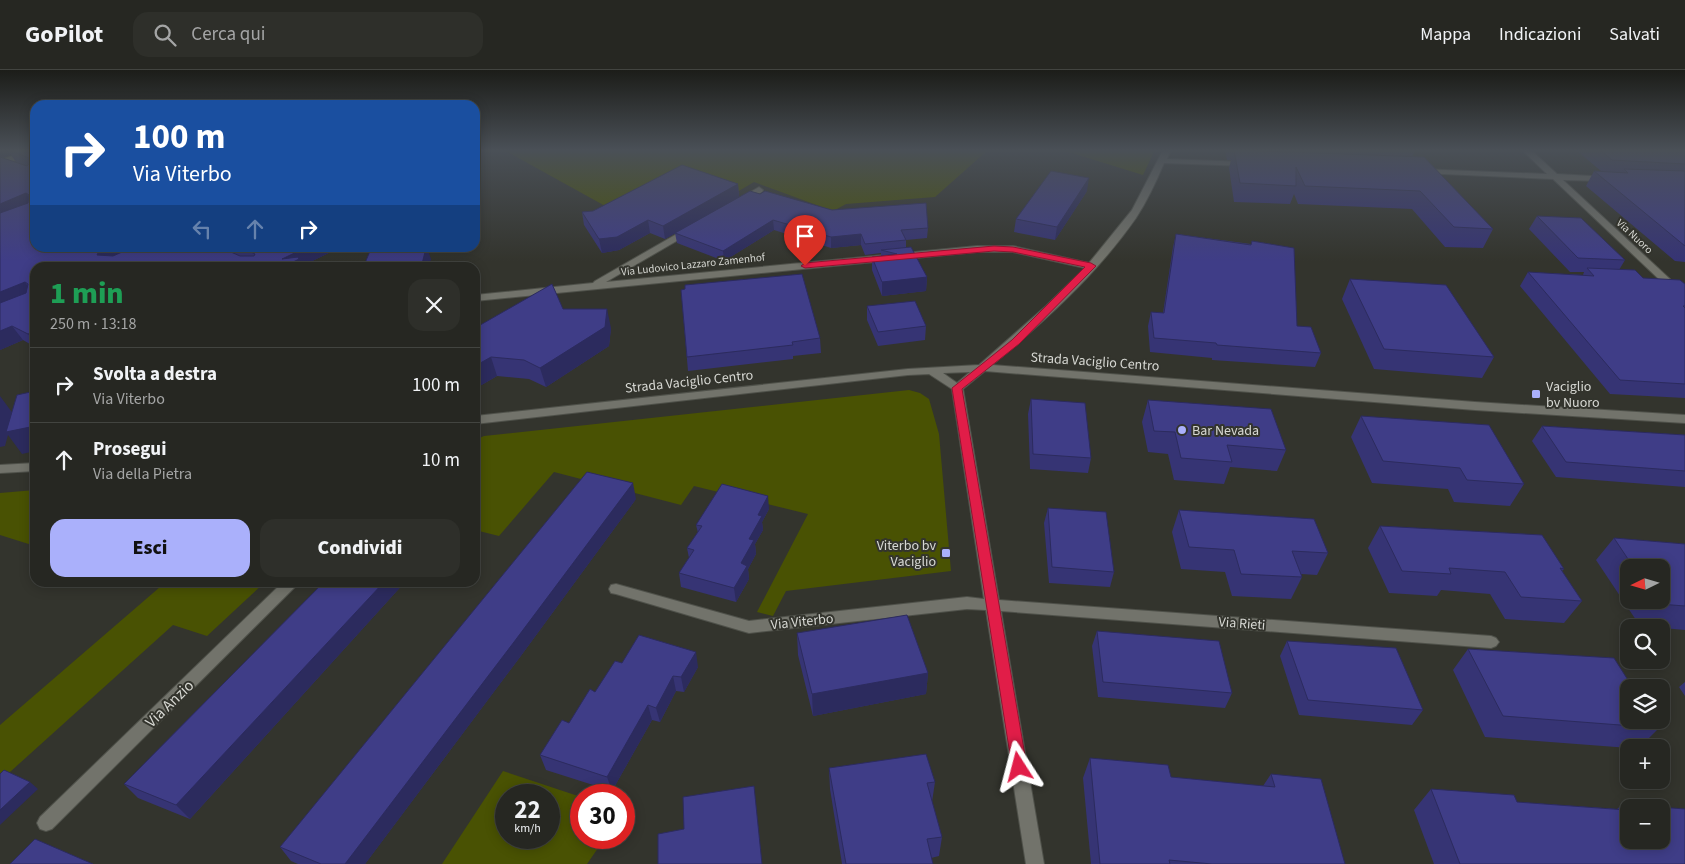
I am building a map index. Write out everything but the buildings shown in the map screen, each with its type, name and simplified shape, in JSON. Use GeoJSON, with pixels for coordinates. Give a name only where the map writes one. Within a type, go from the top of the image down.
{"type":"FeatureCollection","features":[{"type":"Feature","properties":{"kind":"street"},"geometry":{"type":"LineString","coordinates":[[957,388],[1016,342],[1091,266],[1132,216],[1148,187]]}},
{"type":"Feature","properties":{"kind":"street","name":"Via Nuoro"},"geometry":{"type":"LineString","coordinates":[[1566,187],[1685,298]]}},
{"type":"Feature","properties":{"kind":"street"},"geometry":{"type":"LineString","coordinates":[[734,204],[759,190]]}},
{"type":"Feature","properties":{"kind":"street","name":"Via Ludovico Lazzaro Zamenhof"},"geometry":{"type":"LineString","coordinates":[[594,286],[701,223]]}},
{"type":"Feature","properties":{"kind":"street","name":"Via Ludovico Lazzaro Zamenhof"},"geometry":{"type":"LineString","coordinates":[[480,297],[994,248],[1013,249],[1091,266]]}},
{"type":"Feature","properties":{"kind":"street"},"geometry":{"type":"LineString","coordinates":[[1647,280],[1685,282]]}},
{"type":"Feature","properties":{"kind":"street","name":"Strada Vaciglio Centro"},"geometry":{"type":"LineString","coordinates":[[480,419],[888,374],[983,368],[1475,406],[1685,419]]}},
{"type":"Feature","properties":{"kind":"street"},"geometry":{"type":"LineString","coordinates":[[932,370],[957,388],[1035,864]]}},
{"type":"Feature","properties":{"kind":"street"},"geometry":{"type":"LineString","coordinates":[[0,469],[30,466]]}},
{"type":"Feature","properties":{"kind":"street","name":"Via Anzio"},"geometry":{"type":"LineString","coordinates":[[46,823],[288,587]]}},
{"type":"Feature","properties":{"kind":"street","name":"Via Viterbo"},"geometry":{"type":"LineString","coordinates":[[616,589],[749,627],[967,604],[993,605]]}},
{"type":"Feature","properties":{"kind":"street","name":"Via Rieti"},"geometry":{"type":"LineString","coordinates":[[993,605],[1491,642]]}},
{"type":"Feature","properties":{"kind":"green space"},"geometry":{"type":"Polygon","coordinates":[[[571,187],[745,187],[737,192],[607,207],[571,187]]]}},
{"type":"Feature","properties":{"kind":"green space"},"geometry":{"type":"Polygon","coordinates":[[[768,187],[946,187],[935,197],[846,204],[833,211],[768,187]]]}},
{"type":"Feature","properties":{"kind":"green space"},"geometry":{"type":"Polygon","coordinates":[[[909,390],[920,393],[929,399],[939,434],[951,571],[786,591],[773,616],[757,612],[808,514],[694,486],[681,505],[554,472],[499,536],[480,531],[480,438],[909,390]]]}},
{"type":"Feature","properties":{"kind":"green space"},"geometry":{"type":"Polygon","coordinates":[[[30,490],[30,544],[0,535],[0,493],[30,490]]]}},
{"type":"Feature","properties":{"kind":"green space"},"geometry":{"type":"Polygon","coordinates":[[[160,587],[260,587],[207,636],[173,625],[0,781],[0,725],[160,587]]]}},
{"type":"Feature","properties":{"kind":"green space"},"geometry":{"type":"Polygon","coordinates":[[[503,771],[542,784],[495,784],[495,849],[560,849],[560,790],[570,793],[570,849],[597,849],[587,864],[442,864],[503,771]]]}},
{"type":"Feature","properties":{"kind":"place","name":"Vaciglio bv Nuoro"},"geometry":{"type":"Point","coordinates":[1536,394]}},
{"type":"Feature","properties":{"kind":"place","name":"Bar Nevada"},"geometry":{"type":"Point","coordinates":[1182,430]}},
{"type":"Feature","properties":{"kind":"place","name":"Viterbo bv Vaciglio"},"geometry":{"type":"Point","coordinates":[946,553]}},
{"type":"Feature","properties":{"kind":"route"},"geometry":{"type":"LineString","coordinates":[[805,266],[994,248],[1013,249],[1091,266],[1016,342],[957,388],[1019,767]]}}]}
